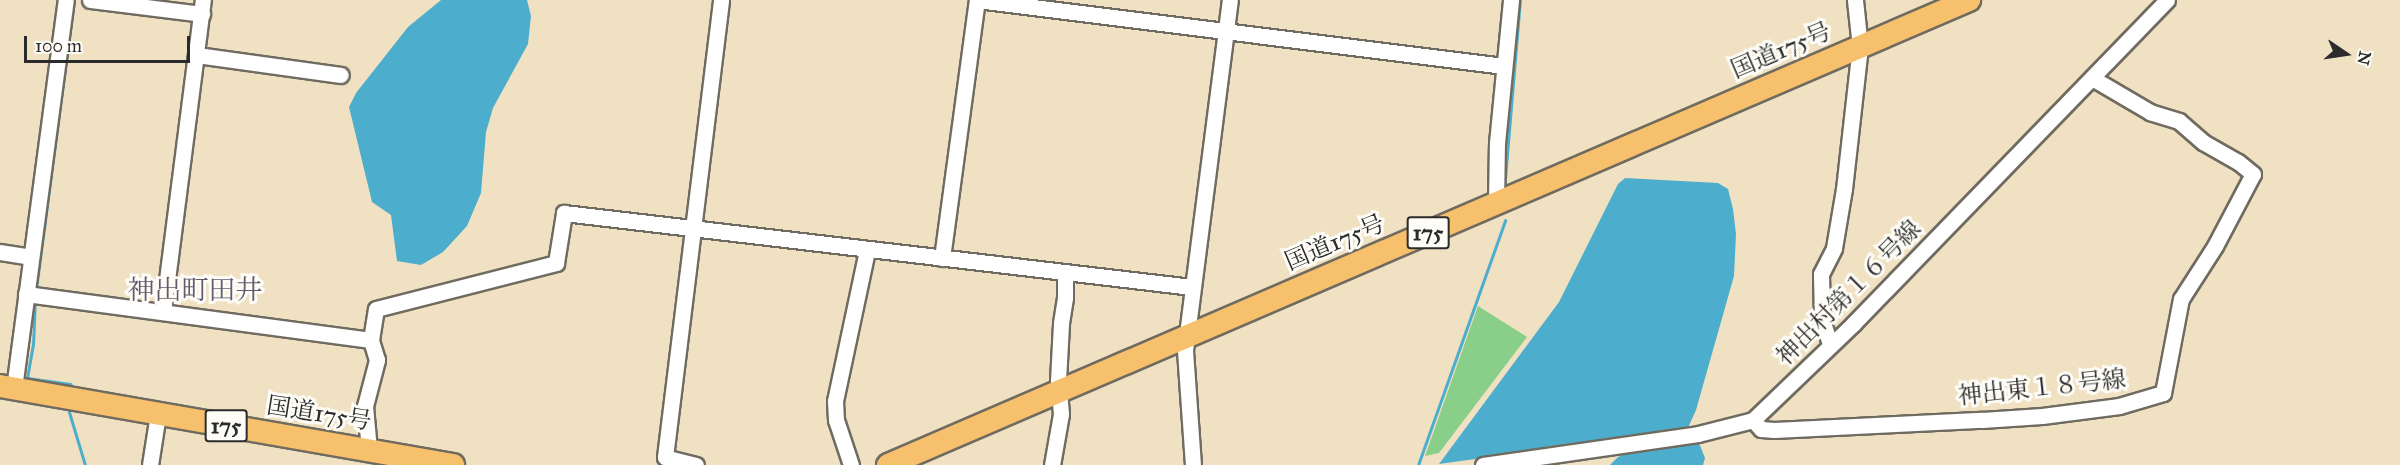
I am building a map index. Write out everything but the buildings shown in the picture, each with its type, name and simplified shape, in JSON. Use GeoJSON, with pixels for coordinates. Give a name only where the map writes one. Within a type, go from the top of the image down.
{"type":"FeatureCollection","features":[{"type":"Feature","properties":{"kind":"highway","name":"国道175号"},"geometry":{"type":"LineString","coordinates":[[888,465],[1969,0]]}},
{"type":"Feature","properties":{"kind":"highway","name":"国道175号"},"geometry":{"type":"LineString","coordinates":[[7,387],[453,465]]}},
{"type":"Feature","properties":{"kind":"street"},"geometry":{"type":"LineString","coordinates":[[7,387],[26,294],[66,0]]}},
{"type":"Feature","properties":{"kind":"street"},"geometry":{"type":"LineString","coordinates":[[90,0],[202,7],[163,311]]}},
{"type":"Feature","properties":{"kind":"street"},"geometry":{"type":"LineString","coordinates":[[696,465],[664,461],[722,0]]}},
{"type":"Feature","properties":{"kind":"street"},"geometry":{"type":"LineString","coordinates":[[942,258],[977,0],[1504,66]]}},
{"type":"Feature","properties":{"kind":"street"},"geometry":{"type":"LineString","coordinates":[[1193,465],[1185,350],[1230,0]]}},
{"type":"Feature","properties":{"kind":"street"},"geometry":{"type":"LineString","coordinates":[[1496,204],[1497,143],[1511,0]]}},
{"type":"Feature","properties":{"kind":"street"},"geometry":{"type":"LineString","coordinates":[[1830,344],[1822,319],[1821,274],[1834,248],[1844,189],[1860,47],[1855,0]]}},
{"type":"Feature","properties":{"kind":"street","name":"神出村第１６号線"},"geometry":{"type":"LineString","coordinates":[[1753,420],[2167,0]]}},
{"type":"Feature","properties":{"kind":"street"},"geometry":{"type":"LineString","coordinates":[[197,55],[341,75]]}},
{"type":"Feature","properties":{"kind":"street","name":"神出東１８号線"},"geometry":{"type":"LineString","coordinates":[[1753,420],[1761,429],[1774,430],[1994,420],[2119,406],[2163,393],[2181,299],[2216,246],[2253,174],[2238,162],[2203,142],[2179,121],[2150,112],[2092,78]]}},
{"type":"Feature","properties":{"kind":"street"},"geometry":{"type":"LineString","coordinates":[[369,450],[365,406],[376,360],[371,340],[376,309],[556,263],[564,213],[1192,287]]}},
{"type":"Feature","properties":{"kind":"street"},"geometry":{"type":"LineString","coordinates":[[851,465],[837,420],[835,401],[867,250]]}},
{"type":"Feature","properties":{"kind":"street"},"geometry":{"type":"LineString","coordinates":[[0,252],[31,257]]}},
{"type":"Feature","properties":{"kind":"street"},"geometry":{"type":"LineString","coordinates":[[1052,465],[1061,414],[1058,393],[1065,273]]}},
{"type":"Feature","properties":{"kind":"street"},"geometry":{"type":"LineString","coordinates":[[26,294],[371,340]]}},
{"type":"Feature","properties":{"kind":"street"},"geometry":{"type":"LineString","coordinates":[[150,465],[158,414]]}},
{"type":"Feature","properties":{"kind":"street"},"geometry":{"type":"LineString","coordinates":[[1483,465],[1698,434],[1753,420]]}},
{"type":"Feature","properties":{"kind":"green space"},"geometry":{"type":"Polygon","coordinates":[[[1478,306],[1527,337],[1439,453],[1425,456],[1478,306]]]}},
{"type":"Feature","properties":{"kind":"water"},"geometry":{"type":"Polygon","coordinates":[[[441,0],[527,0],[531,16],[528,44],[493,108],[486,132],[481,193],[467,226],[443,252],[421,265],[397,261],[391,215],[372,202],[349,107],[356,93],[408,27],[441,0]]]}},
{"type":"Feature","properties":{"kind":"water"},"geometry":{"type":"Polygon","coordinates":[[[1625,178],[1718,183],[1728,189],[1733,209],[1736,234],[1734,276],[1696,410],[1687,430],[1439,464],[1559,302],[1618,184],[1625,178]]]}},
{"type":"Feature","properties":{"kind":"water"},"geometry":{"type":"Polygon","coordinates":[[[1699,443],[1705,458],[1703,465],[1610,465],[1618,457],[1630,452],[1699,443]]]}},
{"type":"Feature","properties":{"kind":"waterway"},"geometry":{"type":"LineString","coordinates":[[36,289],[74,0]]}},
{"type":"Feature","properties":{"kind":"waterway"},"geometry":{"type":"LineString","coordinates":[[1504,190],[1520,0]]}},
{"type":"Feature","properties":{"kind":"waterway"},"geometry":{"type":"LineString","coordinates":[[1418,465],[1505,220]]}},
{"type":"Feature","properties":{"kind":"waterway"},"geometry":{"type":"LineString","coordinates":[[35,299],[33,344],[27,378],[71,384]]}},
{"type":"Feature","properties":{"kind":"waterway"},"geometry":{"type":"LineString","coordinates":[[69,412],[85,465]]}},
{"type":"Feature","properties":{"kind":"district","name":"神出町田井"},"geometry":{"type":"Point","coordinates":[195,290]}}]}
